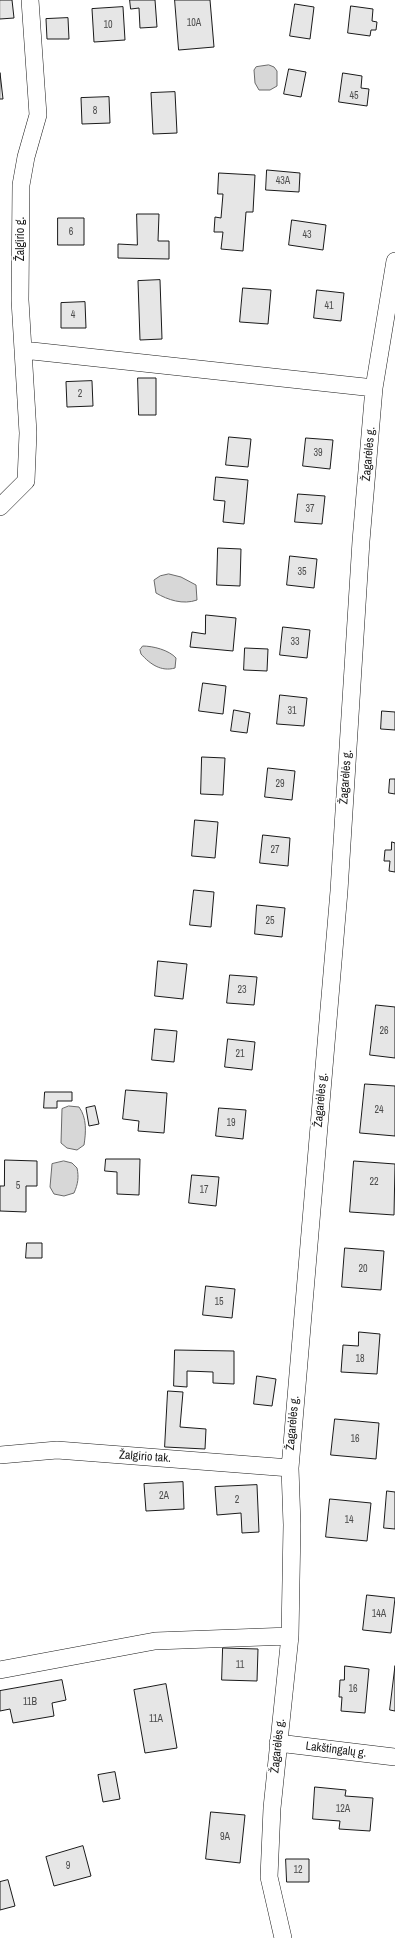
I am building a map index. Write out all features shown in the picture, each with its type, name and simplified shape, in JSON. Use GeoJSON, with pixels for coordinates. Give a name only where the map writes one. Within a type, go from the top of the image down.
{"type":"FeatureCollection","features":[{"type":"Feature","properties":{"kind":"street","name":"Žalgirio g."},"geometry":{"type":"LineString","coordinates":[[0,506],[26,481],[28,433],[20,300],[21,184],[26,157],[38,115],[30,0]]}},
{"type":"Feature","properties":{"kind":"street","name":"Žagarėlės g."},"geometry":{"type":"LineString","coordinates":[[283,1938],[269,1876],[272,1808],[290,1636],[292,1525],[290,1468],[339,891],[361,541],[374,388],[395,261]]}},
{"type":"Feature","properties":{"kind":"street"},"geometry":{"type":"LineString","coordinates":[[24,350],[374,388]]}},
{"type":"Feature","properties":{"kind":"street","name":"Žalgirio tak."},"geometry":{"type":"LineString","coordinates":[[0,1455],[57,1450],[290,1468]]}},
{"type":"Feature","properties":{"kind":"street"},"geometry":{"type":"LineString","coordinates":[[0,1670],[155,1641],[290,1636]]}},
{"type":"Feature","properties":{"kind":"street","name":"Lakštingalų g."},"geometry":{"type":"LineString","coordinates":[[278,1743],[395,1757]]}},
{"type":"Feature","properties":{"kind":"shaded area"},"geometry":{"type":"Polygon","coordinates":[[[269,65],[274,67],[277,71],[277,86],[270,90],[259,90],[255,83],[254,70],[256,67],[269,65]]]}},
{"type":"Feature","properties":{"kind":"shaded area"},"geometry":{"type":"Polygon","coordinates":[[[169,574],[181,577],[196,585],[197,600],[181,602],[166,598],[156,593],[154,580],[160,576],[169,574]]]}},
{"type":"Feature","properties":{"kind":"shaded area"},"geometry":{"type":"Polygon","coordinates":[[[143,646],[161,649],[173,655],[176,658],[175,668],[165,669],[152,664],[141,654],[140,650],[143,646]]]}},
{"type":"Feature","properties":{"kind":"shaded area"},"geometry":{"type":"Polygon","coordinates":[[[69,1106],[79,1107],[85,1120],[84,1145],[77,1150],[67,1148],[61,1143],[62,1109],[69,1106]]]}},
{"type":"Feature","properties":{"kind":"shaded area"},"geometry":{"type":"Polygon","coordinates":[[[64,1161],[72,1163],[77,1168],[78,1177],[74,1193],[64,1196],[54,1194],[50,1187],[52,1164],[64,1161]]]}},
{"type":"Feature","properties":{"kind":"building"},"geometry":{"type":"Polygon","coordinates":[[[0,0],[12,0],[14,18],[0,19],[0,0]]]}},
{"type":"Feature","properties":{"kind":"building"},"geometry":{"type":"Polygon","coordinates":[[[130,0],[155,0],[157,27],[140,28],[139,8],[131,9],[130,0]]]}},
{"type":"Feature","properties":{"kind":"building"},"geometry":{"type":"Polygon","coordinates":[[[175,0],[210,0],[214,47],[179,50],[175,0]]]}},
{"type":"Feature","properties":{"kind":"building"},"geometry":{"type":"Polygon","coordinates":[[[295,4],[314,7],[310,39],[290,36],[295,4]]]}},
{"type":"Feature","properties":{"kind":"building"},"geometry":{"type":"Polygon","coordinates":[[[351,6],[373,9],[372,21],[377,22],[376,30],[371,30],[370,36],[348,33],[351,6]]]}},
{"type":"Feature","properties":{"kind":"building"},"geometry":{"type":"Polygon","coordinates":[[[123,7],[125,40],[94,42],[92,9],[123,7]]]}},
{"type":"Feature","properties":{"kind":"building"},"geometry":{"type":"Polygon","coordinates":[[[68,18],[69,39],[47,39],[46,19],[68,18]]]}},
{"type":"Feature","properties":{"kind":"building"},"geometry":{"type":"Polygon","coordinates":[[[289,69],[306,72],[301,97],[284,94],[289,69]]]}},
{"type":"Feature","properties":{"kind":"building"},"geometry":{"type":"Polygon","coordinates":[[[0,73],[3,99],[0,99],[0,73]]]}},
{"type":"Feature","properties":{"kind":"building"},"geometry":{"type":"Polygon","coordinates":[[[343,73],[362,76],[361,88],[369,89],[367,106],[339,102],[343,73]]]}},
{"type":"Feature","properties":{"kind":"building"},"geometry":{"type":"Polygon","coordinates":[[[175,92],[177,133],[153,134],[151,93],[175,92]]]}},
{"type":"Feature","properties":{"kind":"building"},"geometry":{"type":"Polygon","coordinates":[[[109,97],[110,123],[82,124],[81,98],[109,97]]]}},
{"type":"Feature","properties":{"kind":"building"},"geometry":{"type":"Polygon","coordinates":[[[267,170],[300,173],[299,192],[266,190],[267,170]]]}},
{"type":"Feature","properties":{"kind":"building"},"geometry":{"type":"Polygon","coordinates":[[[219,173],[255,175],[253,212],[246,212],[243,251],[221,249],[223,232],[214,232],[215,217],[221,218],[223,194],[218,194],[219,173]]]}},
{"type":"Feature","properties":{"kind":"building"},"geometry":{"type":"Polygon","coordinates":[[[137,214],[159,214],[158,241],[169,241],[169,259],[118,258],[118,244],[137,245],[137,214]]]}},
{"type":"Feature","properties":{"kind":"building"},"geometry":{"type":"Polygon","coordinates":[[[58,218],[84,218],[84,245],[58,245],[58,218]]]}},
{"type":"Feature","properties":{"kind":"building"},"geometry":{"type":"Polygon","coordinates":[[[292,220],[326,225],[323,250],[289,245],[292,220]]]}},
{"type":"Feature","properties":{"kind":"building"},"geometry":{"type":"Polygon","coordinates":[[[160,280],[162,339],[140,340],[138,281],[160,280]]]}},
{"type":"Feature","properties":{"kind":"building"},"geometry":{"type":"Polygon","coordinates":[[[243,288],[271,290],[268,324],[240,322],[243,288]]]}},
{"type":"Feature","properties":{"kind":"building"},"geometry":{"type":"Polygon","coordinates":[[[317,290],[344,293],[341,321],[314,318],[317,290]]]}},
{"type":"Feature","properties":{"kind":"building"},"geometry":{"type":"Polygon","coordinates":[[[85,302],[86,328],[61,328],[61,303],[85,302]]]}},
{"type":"Feature","properties":{"kind":"building"},"geometry":{"type":"Polygon","coordinates":[[[138,378],[156,378],[156,415],[139,415],[138,378]]]}},
{"type":"Feature","properties":{"kind":"building"},"geometry":{"type":"Polygon","coordinates":[[[92,381],[93,406],[67,407],[66,382],[92,381]]]}},
{"type":"Feature","properties":{"kind":"building"},"geometry":{"type":"Polygon","coordinates":[[[229,437],[251,439],[248,467],[226,465],[229,437]]]}},
{"type":"Feature","properties":{"kind":"building"},"geometry":{"type":"Polygon","coordinates":[[[306,438],[333,440],[330,469],[303,466],[306,438]]]}},
{"type":"Feature","properties":{"kind":"building"},"geometry":{"type":"Polygon","coordinates":[[[216,477],[248,480],[244,524],[223,522],[225,501],[214,500],[216,477]]]}},
{"type":"Feature","properties":{"kind":"building"},"geometry":{"type":"Polygon","coordinates":[[[298,494],[325,496],[322,524],[295,522],[298,494]]]}},
{"type":"Feature","properties":{"kind":"building"},"geometry":{"type":"Polygon","coordinates":[[[218,548],[241,549],[240,586],[217,585],[218,548]]]}},
{"type":"Feature","properties":{"kind":"building"},"geometry":{"type":"Polygon","coordinates":[[[290,556],[317,559],[314,588],[287,585],[290,556]]]}},
{"type":"Feature","properties":{"kind":"building"},"geometry":{"type":"Polygon","coordinates":[[[206,615],[236,618],[233,651],[190,647],[192,632],[205,634],[206,615]]]}},
{"type":"Feature","properties":{"kind":"building"},"geometry":{"type":"Polygon","coordinates":[[[283,627],[310,630],[307,658],[280,655],[283,627]]]}},
{"type":"Feature","properties":{"kind":"building"},"geometry":{"type":"Polygon","coordinates":[[[245,648],[268,649],[267,671],[244,670],[245,648]]]}},
{"type":"Feature","properties":{"kind":"building"},"geometry":{"type":"Polygon","coordinates":[[[203,683],[226,686],[223,714],[199,711],[203,683]]]}},
{"type":"Feature","properties":{"kind":"building"},"geometry":{"type":"Polygon","coordinates":[[[280,695],[307,698],[304,726],[277,724],[280,695]]]}},
{"type":"Feature","properties":{"kind":"building"},"geometry":{"type":"Polygon","coordinates":[[[234,710],[250,713],[247,733],[231,731],[234,710]]]}},
{"type":"Feature","properties":{"kind":"building"},"geometry":{"type":"Polygon","coordinates":[[[382,711],[395,712],[395,730],[381,729],[382,711]]]}},
{"type":"Feature","properties":{"kind":"building"},"geometry":{"type":"Polygon","coordinates":[[[202,757],[225,758],[223,795],[201,794],[202,757]]]}},
{"type":"Feature","properties":{"kind":"building"},"geometry":{"type":"Polygon","coordinates":[[[268,768],[295,771],[292,800],[265,797],[268,768]]]}},
{"type":"Feature","properties":{"kind":"building"},"geometry":{"type":"Polygon","coordinates":[[[390,779],[395,779],[395,794],[389,793],[390,779]]]}},
{"type":"Feature","properties":{"kind":"building"},"geometry":{"type":"Polygon","coordinates":[[[195,820],[218,822],[215,858],[192,856],[195,820]]]}},
{"type":"Feature","properties":{"kind":"building"},"geometry":{"type":"Polygon","coordinates":[[[263,835],[290,838],[288,866],[260,863],[263,835]]]}},
{"type":"Feature","properties":{"kind":"building"},"geometry":{"type":"Polygon","coordinates":[[[392,842],[395,843],[395,872],[389,871],[390,861],[384,861],[385,850],[391,850],[392,842]]]}},
{"type":"Feature","properties":{"kind":"building"},"geometry":{"type":"Polygon","coordinates":[[[194,890],[214,892],[211,927],[190,925],[194,890]]]}},
{"type":"Feature","properties":{"kind":"building"},"geometry":{"type":"Polygon","coordinates":[[[257,905],[285,908],[282,937],[255,934],[257,905]]]}},
{"type":"Feature","properties":{"kind":"building"},"geometry":{"type":"Polygon","coordinates":[[[158,961],[187,964],[183,999],[155,996],[158,961]]]}},
{"type":"Feature","properties":{"kind":"building"},"geometry":{"type":"Polygon","coordinates":[[[230,975],[257,977],[254,1005],[227,1003],[230,975]]]}},
{"type":"Feature","properties":{"kind":"building"},"geometry":{"type":"Polygon","coordinates":[[[376,1005],[395,1007],[395,1058],[370,1055],[376,1005]]]}},
{"type":"Feature","properties":{"kind":"building"},"geometry":{"type":"Polygon","coordinates":[[[155,1029],[177,1031],[174,1062],[152,1060],[155,1029]]]}},
{"type":"Feature","properties":{"kind":"building"},"geometry":{"type":"Polygon","coordinates":[[[228,1039],[255,1042],[252,1070],[225,1067],[228,1039]]]}},
{"type":"Feature","properties":{"kind":"building"},"geometry":{"type":"Polygon","coordinates":[[[365,1084],[395,1086],[395,1136],[360,1133],[365,1084]]]}},
{"type":"Feature","properties":{"kind":"building"},"geometry":{"type":"Polygon","coordinates":[[[126,1090],[167,1093],[164,1133],[138,1131],[139,1121],[123,1119],[126,1090]]]}},
{"type":"Feature","properties":{"kind":"building"},"geometry":{"type":"Polygon","coordinates":[[[45,1092],[72,1092],[72,1101],[57,1101],[57,1108],[44,1108],[45,1092]]]}},
{"type":"Feature","properties":{"kind":"building"},"geometry":{"type":"Polygon","coordinates":[[[95,1106],[99,1124],[89,1126],[86,1108],[95,1106]]]}},
{"type":"Feature","properties":{"kind":"building"},"geometry":{"type":"Polygon","coordinates":[[[219,1108],[246,1110],[243,1139],[216,1136],[219,1108]]]}},
{"type":"Feature","properties":{"kind":"building"},"geometry":{"type":"Polygon","coordinates":[[[106,1159],[140,1159],[139,1195],[117,1194],[117,1172],[105,1171],[106,1159]]]}},
{"type":"Feature","properties":{"kind":"building"},"geometry":{"type":"Polygon","coordinates":[[[5,1160],[37,1161],[37,1186],[26,1186],[26,1212],[0,1211],[0,1186],[4,1186],[5,1160]]]}},
{"type":"Feature","properties":{"kind":"building"},"geometry":{"type":"Polygon","coordinates":[[[354,1161],[395,1164],[394,1215],[350,1212],[354,1161]]]}},
{"type":"Feature","properties":{"kind":"building"},"geometry":{"type":"Polygon","coordinates":[[[192,1175],[219,1177],[216,1206],[189,1203],[192,1175]]]}},
{"type":"Feature","properties":{"kind":"building"},"geometry":{"type":"Polygon","coordinates":[[[27,1243],[42,1243],[42,1258],[26,1258],[27,1243]]]}},
{"type":"Feature","properties":{"kind":"building"},"geometry":{"type":"Polygon","coordinates":[[[345,1248],[384,1251],[381,1290],[342,1287],[345,1248]]]}},
{"type":"Feature","properties":{"kind":"building"},"geometry":{"type":"Polygon","coordinates":[[[206,1286],[235,1289],[232,1318],[203,1315],[206,1286]]]}},
{"type":"Feature","properties":{"kind":"building"},"geometry":{"type":"Polygon","coordinates":[[[359,1332],[380,1334],[377,1374],[341,1372],[343,1345],[358,1346],[359,1332]]]}},
{"type":"Feature","properties":{"kind":"building"},"geometry":{"type":"Polygon","coordinates":[[[175,1350],[234,1351],[234,1384],[213,1383],[213,1372],[187,1371],[187,1387],[174,1386],[175,1350]]]}},
{"type":"Feature","properties":{"kind":"building"},"geometry":{"type":"Polygon","coordinates":[[[257,1376],[276,1379],[272,1406],[254,1404],[257,1376]]]}},
{"type":"Feature","properties":{"kind":"building"},"geometry":{"type":"Polygon","coordinates":[[[168,1391],[183,1392],[180,1427],[206,1429],[205,1449],[165,1447],[168,1391]]]}},
{"type":"Feature","properties":{"kind":"building"},"geometry":{"type":"Polygon","coordinates":[[[335,1419],[379,1423],[376,1459],[331,1455],[335,1419]]]}},
{"type":"Feature","properties":{"kind":"building"},"geometry":{"type":"Polygon","coordinates":[[[183,1482],[184,1509],[146,1511],[144,1484],[183,1482]]]}},
{"type":"Feature","properties":{"kind":"building"},"geometry":{"type":"Polygon","coordinates":[[[257,1485],[259,1532],[242,1533],[241,1513],[217,1515],[215,1487],[257,1485]]]}},
{"type":"Feature","properties":{"kind":"building"},"geometry":{"type":"Polygon","coordinates":[[[387,1491],[395,1492],[395,1529],[384,1528],[387,1491]]]}},
{"type":"Feature","properties":{"kind":"building"},"geometry":{"type":"Polygon","coordinates":[[[330,1499],[371,1503],[367,1541],[326,1537],[330,1499]]]}},
{"type":"Feature","properties":{"kind":"building"},"geometry":{"type":"Polygon","coordinates":[[[367,1595],[395,1598],[391,1633],[363,1630],[367,1595]]]}},
{"type":"Feature","properties":{"kind":"building"},"geometry":{"type":"Polygon","coordinates":[[[223,1648],[258,1649],[257,1681],[222,1680],[223,1648]]]}},
{"type":"Feature","properties":{"kind":"building"},"geometry":{"type":"Polygon","coordinates":[[[345,1666],[369,1669],[365,1713],[341,1711],[342,1697],[339,1697],[340,1680],[344,1680],[345,1666]]]}},
{"type":"Feature","properties":{"kind":"building"},"geometry":{"type":"Polygon","coordinates":[[[395,1666],[395,1711],[390,1710],[395,1666]]]}},
{"type":"Feature","properties":{"kind":"building"},"geometry":{"type":"Polygon","coordinates":[[[62,1680],[66,1700],[52,1703],[54,1716],[13,1723],[10,1709],[0,1711],[0,1691],[62,1680]]]}},
{"type":"Feature","properties":{"kind":"building"},"geometry":{"type":"Polygon","coordinates":[[[166,1684],[177,1748],[145,1753],[134,1690],[166,1684]]]}},
{"type":"Feature","properties":{"kind":"building"},"geometry":{"type":"Polygon","coordinates":[[[115,1772],[120,1799],[103,1802],[98,1775],[115,1772]]]}},
{"type":"Feature","properties":{"kind":"building"},"geometry":{"type":"Polygon","coordinates":[[[315,1787],[346,1790],[345,1796],[373,1798],[370,1831],[339,1829],[340,1821],[313,1819],[315,1787]]]}},
{"type":"Feature","properties":{"kind":"building"},"geometry":{"type":"Polygon","coordinates":[[[211,1812],[245,1815],[240,1863],[206,1859],[211,1812]]]}},
{"type":"Feature","properties":{"kind":"building"},"geometry":{"type":"Polygon","coordinates":[[[83,1846],[91,1876],[54,1886],[46,1857],[83,1846]]]}},
{"type":"Feature","properties":{"kind":"building"},"geometry":{"type":"Polygon","coordinates":[[[286,1859],[309,1859],[309,1882],[287,1882],[286,1859]]]}},
{"type":"Feature","properties":{"kind":"building"},"geometry":{"type":"Polygon","coordinates":[[[8,1880],[15,1906],[0,1910],[0,1882],[8,1880]]]}}]}
